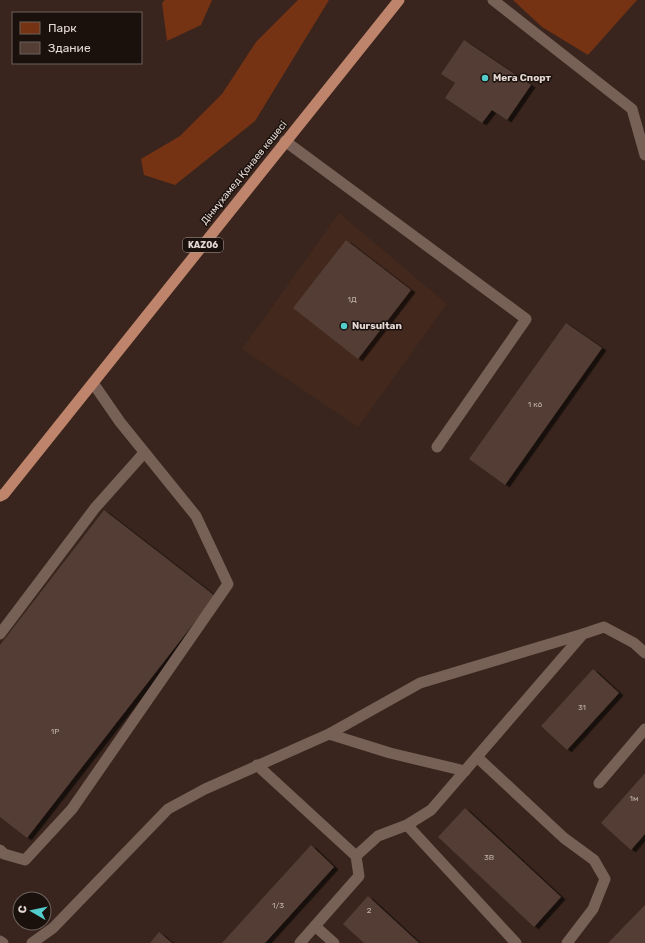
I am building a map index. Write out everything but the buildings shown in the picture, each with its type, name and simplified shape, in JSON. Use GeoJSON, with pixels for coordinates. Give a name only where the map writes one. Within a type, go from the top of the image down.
{"type":"FeatureCollection","features":[{"type":"Feature","properties":{"kind":"highway","name":"Дінмұхамед Қонаев көшесі"},"geometry":{"type":"LineString","coordinates":[[2,495],[399,0]]}},
{"type":"Feature","properties":{"kind":"lane"},"geometry":{"type":"LineString","coordinates":[[493,0],[632,109],[645,155]]}},
{"type":"Feature","properties":{"kind":"lane"},"geometry":{"type":"LineString","coordinates":[[285,141],[526,319],[437,447]]}},
{"type":"Feature","properties":{"kind":"lane"},"geometry":{"type":"LineString","coordinates":[[0,850],[4,854],[25,860],[72,809],[228,584],[196,516],[144,453],[93,383]]}},
{"type":"Feature","properties":{"kind":"lane"},"geometry":{"type":"LineString","coordinates":[[0,634],[94,508],[144,453]]}},
{"type":"Feature","properties":{"kind":"lane"},"geometry":{"type":"LineString","coordinates":[[32,943],[52,928],[168,809],[205,788],[330,734],[420,683],[604,627],[634,643],[645,653]]}},
{"type":"Feature","properties":{"kind":"lane"},"geometry":{"type":"LineString","coordinates":[[356,856],[378,836],[407,825],[431,810],[583,634]]}},
{"type":"Feature","properties":{"kind":"lane"},"geometry":{"type":"LineString","coordinates":[[599,783],[645,729]]}},
{"type":"Feature","properties":{"kind":"lane"},"geometry":{"type":"LineString","coordinates":[[330,734],[390,753],[465,771]]}},
{"type":"Feature","properties":{"kind":"lane"},"geometry":{"type":"LineString","coordinates":[[477,757],[564,838],[594,860],[604,879],[593,909],[567,943]]}},
{"type":"Feature","properties":{"kind":"lane"},"geometry":{"type":"LineString","coordinates":[[257,765],[356,856],[358,876],[300,943]]}},
{"type":"Feature","properties":{"kind":"lane"},"geometry":{"type":"LineString","coordinates":[[407,825],[516,943]]}},
{"type":"Feature","properties":{"kind":"lane"},"geometry":{"type":"LineString","coordinates":[[315,926],[334,943]]}},
{"type":"Feature","properties":{"kind":"shaded area","name":"Nursultan"},"geometry":{"type":"Polygon","coordinates":[[[339,213],[447,304],[358,427],[242,349],[339,213]]]}},
{"type":"Feature","properties":{"kind":"green space"},"geometry":{"type":"Polygon","coordinates":[[[165,0],[212,0],[201,25],[167,41],[162,3],[165,0]]]}},
{"type":"Feature","properties":{"kind":"green space"},"geometry":{"type":"Polygon","coordinates":[[[298,0],[329,0],[255,121],[175,185],[144,175],[141,159],[180,136],[222,94],[256,42],[298,0]]]}},
{"type":"Feature","properties":{"kind":"green space"},"geometry":{"type":"Polygon","coordinates":[[[513,0],[637,0],[588,55],[542,27],[513,0]]]}},
{"type":"Feature","properties":{"kind":"place","name":"Мега Спорт"},"geometry":{"type":"Point","coordinates":[485,78]}},
{"type":"Feature","properties":{"kind":"place","name":"Nursultan"},"geometry":{"type":"Point","coordinates":[344,326]}}]}
